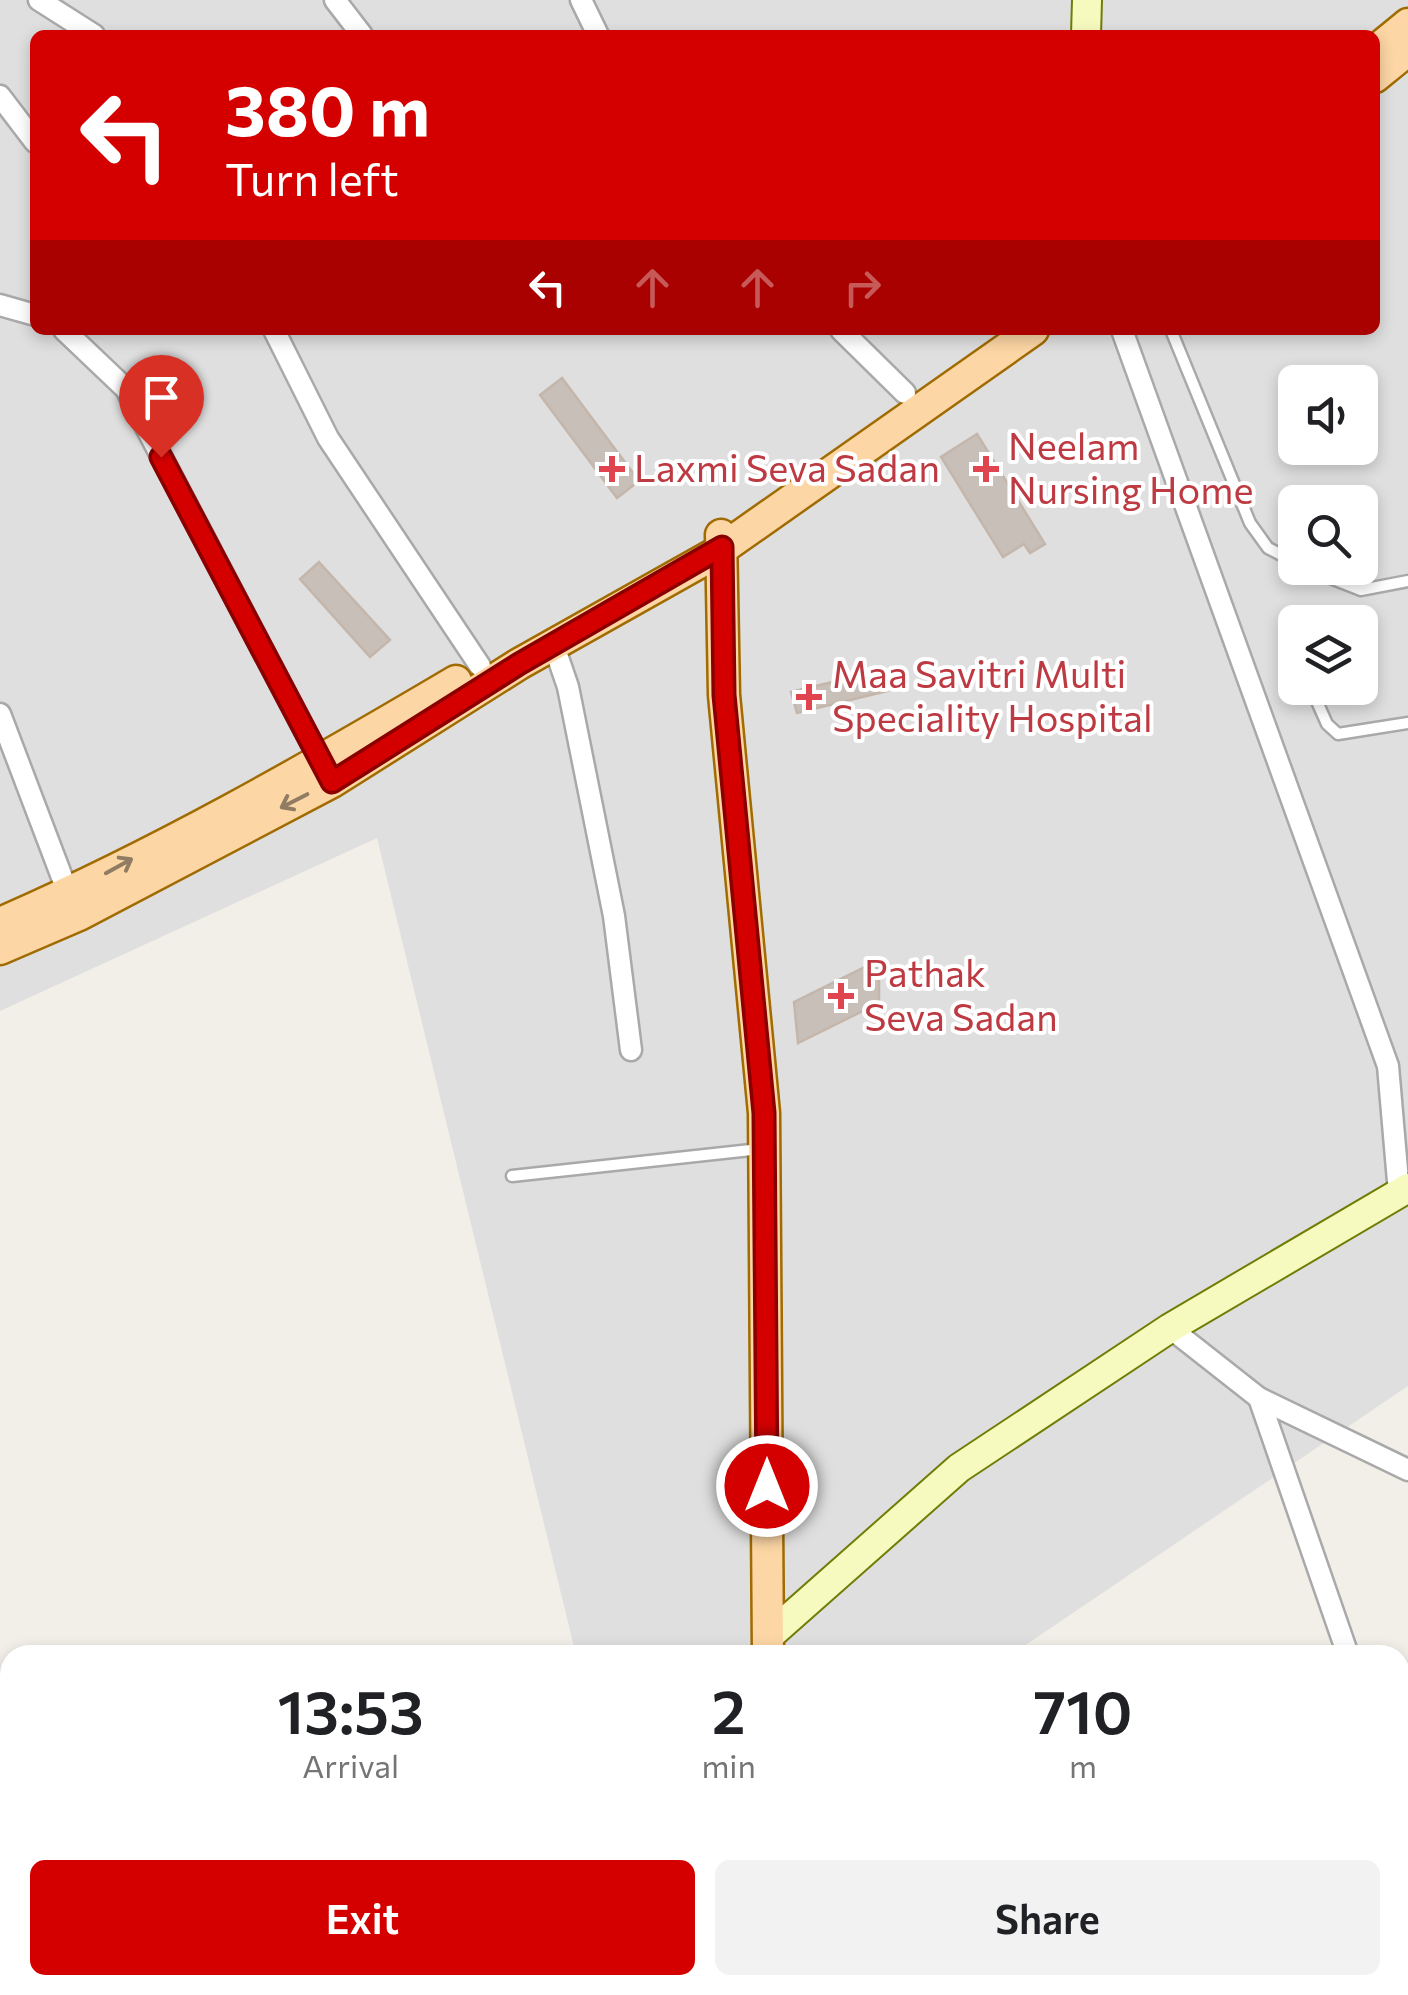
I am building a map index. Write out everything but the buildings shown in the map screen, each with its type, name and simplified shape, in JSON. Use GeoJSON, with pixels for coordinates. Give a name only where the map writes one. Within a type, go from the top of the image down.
{"type":"FeatureCollection","features":[{"type":"Feature","properties":{"kind":"main road"},"geometry":{"type":"LineString","coordinates":[[1380,47],[1408,24]]}},
{"type":"Feature","properties":{"kind":"main road"},"geometry":{"type":"LineString","coordinates":[[1380,73],[1408,50]]}},
{"type":"Feature","properties":{"kind":"main road"},"geometry":{"type":"LineString","coordinates":[[413,719],[480,666],[722,537],[905,392],[990,335]]}},
{"type":"Feature","properties":{"kind":"main road"},"geometry":{"type":"LineString","coordinates":[[0,949],[78,914],[413,719],[554,646],[1025,335]]}},
{"type":"Feature","properties":{"kind":"main road"},"geometry":{"type":"LineString","coordinates":[[722,537],[724,695],[764,1149],[768,1645]]}},
{"type":"Feature","properties":{"kind":"main road"},"geometry":{"type":"LineString","coordinates":[[0,923],[326,771]]}},
{"type":"Feature","properties":{"kind":"street"},"geometry":{"type":"LineString","coordinates":[[38,0],[86,30]]}},
{"type":"Feature","properties":{"kind":"street"},"geometry":{"type":"LineString","coordinates":[[335,0],[358,30]]}},
{"type":"Feature","properties":{"kind":"street"},"geometry":{"type":"LineString","coordinates":[[581,0],[596,30]]}},
{"type":"Feature","properties":{"kind":"street"},"geometry":{"type":"LineString","coordinates":[[1086,30],[1087,0]]}},
{"type":"Feature","properties":{"kind":"street"},"geometry":{"type":"LineString","coordinates":[[0,96],[30,135]]}},
{"type":"Feature","properties":{"kind":"street"},"geometry":{"type":"LineString","coordinates":[[0,305],[30,314]]}},
{"type":"Feature","properties":{"kind":"street"},"geometry":{"type":"LineString","coordinates":[[69,335],[126,390],[326,771]]}},
{"type":"Feature","properties":{"kind":"street"},"geometry":{"type":"LineString","coordinates":[[276,335],[328,438],[480,666]]}},
{"type":"Feature","properties":{"kind":"street"},"geometry":{"type":"LineString","coordinates":[[846,335],[905,392]]}},
{"type":"Feature","properties":{"kind":"street"},"geometry":{"type":"LineString","coordinates":[[769,1645],[958,1468],[1170,1328],[1404,1191],[1388,1066],[1124,335]]}},
{"type":"Feature","properties":{"kind":"street"},"geometry":{"type":"LineString","coordinates":[[554,646],[568,687],[614,916],[631,1050]]}},
{"type":"Feature","properties":{"kind":"street"},"geometry":{"type":"LineString","coordinates":[[0,714],[68,894]]}},
{"type":"Feature","properties":{"kind":"street"},"geometry":{"type":"LineString","coordinates":[[1170,1328],[1258,1398],[1408,1470]]}},
{"type":"Feature","properties":{"kind":"street"},"geometry":{"type":"LineString","coordinates":[[1258,1398],[1344,1645]]}},
{"type":"Feature","properties":{"kind":"lane"},"geometry":{"type":"LineString","coordinates":[[1173,335],[1250,523],[1268,548],[1278,553]]}},
{"type":"Feature","properties":{"kind":"lane"},"geometry":{"type":"LineString","coordinates":[[1348,585],[1361,590],[1408,581]]}},
{"type":"Feature","properties":{"kind":"lane"},"geometry":{"type":"LineString","coordinates":[[1318,705],[1326,724],[1338,734],[1408,722]]}},
{"type":"Feature","properties":{"kind":"lane"},"geometry":{"type":"LineString","coordinates":[[512,1176],[764,1149]]}},
{"type":"Feature","properties":{"kind":"shaded area"},"geometry":{"type":"Polygon","coordinates":[[[0,0],[1408,0],[1408,1386],[1026,1645],[574,1645],[377,838],[0,1011],[0,0]]]}},
{"type":"Feature","properties":{"kind":"place","name":"Laxmi Seva Sadan"},"geometry":{"type":"Point","coordinates":[612,469]}},
{"type":"Feature","properties":{"kind":"place","name":"Neelam Nursing Home"},"geometry":{"type":"Point","coordinates":[986,469]}},
{"type":"Feature","properties":{"kind":"place","name":"Maa Savitri Multi Speciality Hospital"},"geometry":{"type":"Point","coordinates":[809,697]}},
{"type":"Feature","properties":{"kind":"place","name":"Pathak Seva Sadan"},"geometry":{"type":"Point","coordinates":[841,996]}},
{"type":"Feature","properties":{"kind":"route"},"geometry":{"type":"LineString","coordinates":[[161,457],[332,782],[519,664],[722,547],[724,695],[764,1113],[767,1486]]}}]}
